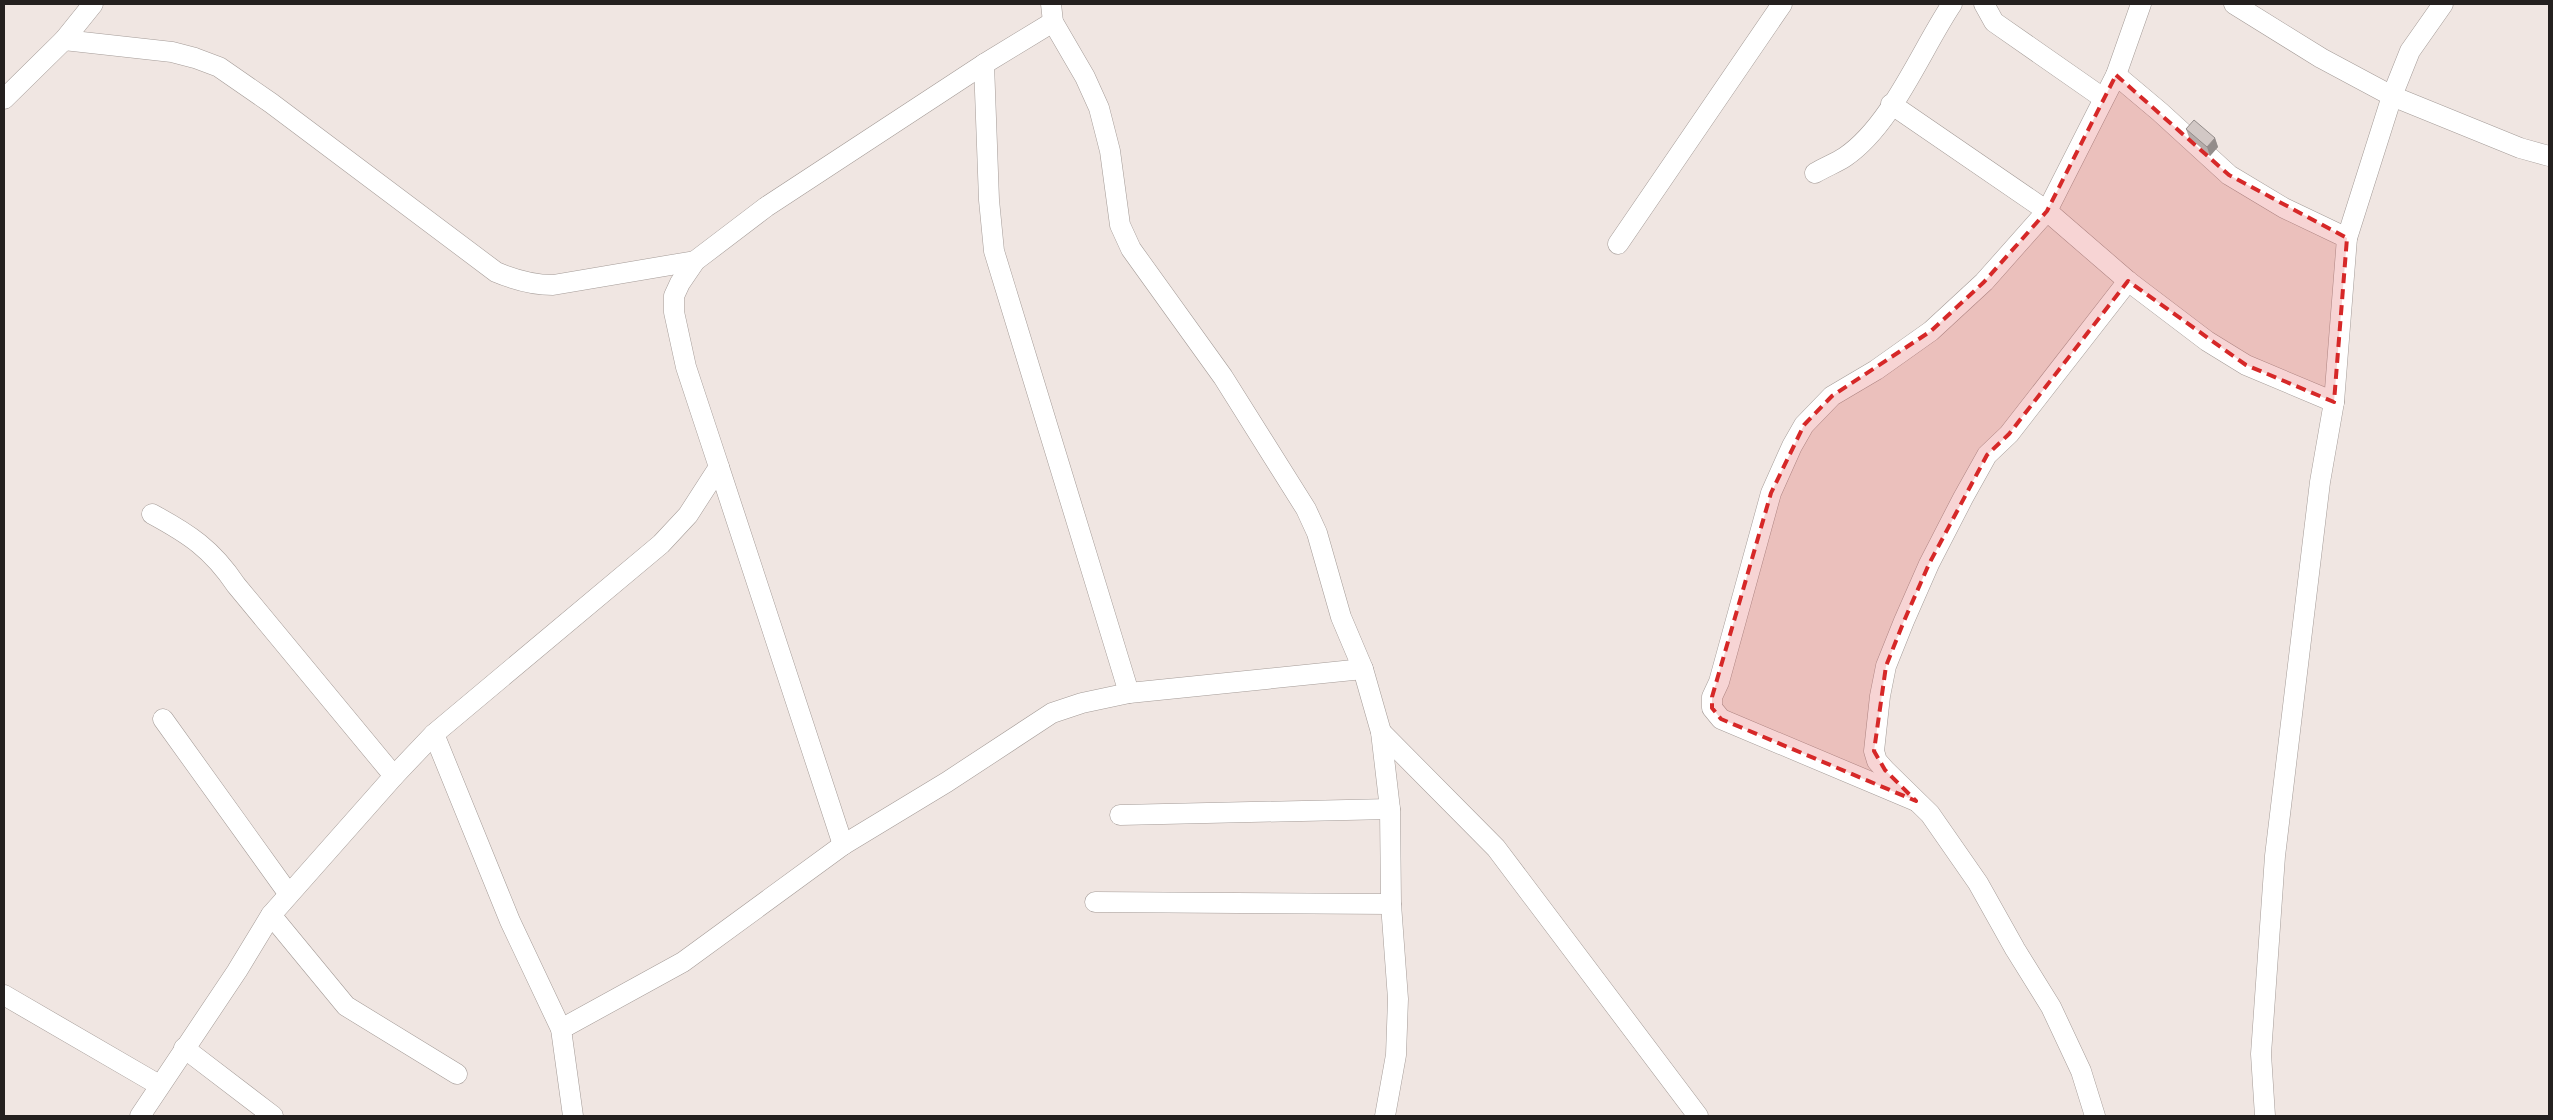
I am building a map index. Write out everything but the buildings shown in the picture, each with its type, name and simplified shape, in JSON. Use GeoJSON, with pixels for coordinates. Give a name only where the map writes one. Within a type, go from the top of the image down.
{"type":"FeatureCollection","features":[{"type":"Feature","properties":{"kind":"street"},"geometry":{"type":"LineString","coordinates":[[4,99],[64,40],[93,4]]}},
{"type":"Feature","properties":{"kind":"street"},"geometry":{"type":"LineString","coordinates":[[1618,244],[1782,4]]}},
{"type":"Feature","properties":{"kind":"street"},"geometry":{"type":"LineString","coordinates":[[1815,173],[1845,157],[1862,142],[1891,104],[1952,4]]}},
{"type":"Feature","properties":{"kind":"street"},"geometry":{"type":"LineString","coordinates":[[1984,4],[1994,22],[2103,98]]}},
{"type":"Feature","properties":{"kind":"street"},"geometry":{"type":"LineString","coordinates":[[1916,801],[1721,719],[1712,708],[1712,697],[1721,673],[1771,493],[1792,446],[1804,425],[1832,396],[1876,370],[1930,331],[1984,282],[2047,212],[2116,75],[2141,4]]}},
{"type":"Feature","properties":{"kind":"street"},"geometry":{"type":"LineString","coordinates":[[2234,4],[2321,58],[2392,96],[2520,148],[2549,156]]}},
{"type":"Feature","properties":{"kind":"street"},"geometry":{"type":"LineString","coordinates":[[2265,1116],[2261,1054],[2275,856],[2320,482],[2334,402],[2347,238],[2392,96],[2410,51],[2443,4]]}},
{"type":"Feature","properties":{"kind":"street"},"geometry":{"type":"LineString","coordinates":[[843,846],[686,367],[674,312],[674,296],[680,283],[695,262],[766,207],[984,64],[1052,13],[1100,108],[1110,151],[1120,225],[1131,249],[1223,377],[1306,509],[1323,551],[1341,617],[1363,669],[1381,732],[1390,809],[1391,904],[1398,999],[1397,1035],[1385,1116]]}},
{"type":"Feature","properties":{"kind":"street"},"geometry":{"type":"LineString","coordinates":[[64,40],[172,52],[219,67],[271,102],[496,272],[516,280],[538,285],[553,285],[695,262]]}},
{"type":"Feature","properties":{"kind":"street"},"geometry":{"type":"LineString","coordinates":[[984,64],[989,200],[994,251],[1129,694]]}},
{"type":"Feature","properties":{"kind":"street"},"geometry":{"type":"LineString","coordinates":[[2116,75],[2160,112],[2229,176],[2284,208],[2347,238]]}},
{"type":"Feature","properties":{"kind":"street"},"geometry":{"type":"LineString","coordinates":[[1891,104],[2047,212],[2128,281],[2207,341],[2246,365],[2334,402]]}},
{"type":"Feature","properties":{"kind":"street"},"geometry":{"type":"LineString","coordinates":[[2095,1116],[2081,1071],[2043,991],[2014,949],[1978,883],[1930,814],[1885,770],[1877,761],[1874,752],[1880,696],[1886,666],[1929,564],[1987,455],[2009,434],[2128,281]]}},
{"type":"Feature","properties":{"kind":"street"},"geometry":{"type":"LineString","coordinates":[[140,1116],[237,971],[271,915],[288,893],[434,734],[661,544],[688,515],[719,467]]}},
{"type":"Feature","properties":{"kind":"street"},"geometry":{"type":"LineString","coordinates":[[152,514],[186,532],[220,561],[236,584],[394,776]]}},
{"type":"Feature","properties":{"kind":"street"},"geometry":{"type":"LineString","coordinates":[[561,1029],[683,962],[843,846],[947,782],[1052,712],[1082,702],[1129,694],[1363,669]]}},
{"type":"Feature","properties":{"kind":"street"},"geometry":{"type":"LineString","coordinates":[[163,719],[288,893]]}},
{"type":"Feature","properties":{"kind":"street"},"geometry":{"type":"LineString","coordinates":[[1381,732],[1496,848],[1698,1116]]}},
{"type":"Feature","properties":{"kind":"street"},"geometry":{"type":"LineString","coordinates":[[434,734],[510,921],[561,1029],[573,1116]]}},
{"type":"Feature","properties":{"kind":"street"},"geometry":{"type":"LineString","coordinates":[[1120,815],[1390,809]]}},
{"type":"Feature","properties":{"kind":"street"},"geometry":{"type":"LineString","coordinates":[[1095,902],[1391,904]]}},
{"type":"Feature","properties":{"kind":"street"},"geometry":{"type":"LineString","coordinates":[[271,915],[346,1006],[457,1074]]}},
{"type":"Feature","properties":{"kind":"street"},"geometry":{"type":"LineString","coordinates":[[4,995],[160,1085]]}},
{"type":"Feature","properties":{"kind":"street"},"geometry":{"type":"LineString","coordinates":[[184,1048],[273,1116]]}},
{"type":"Feature","properties":{"kind":"highlighted area"},"geometry":{"type":"Polygon","coordinates":[[[2116,75],[2229,175],[2347,238],[2334,402],[2246,365],[2128,281],[2009,434],[1987,455],[1929,564],[1904,621],[1886,666],[1874,751],[1885,770],[1916,801],[1721,719],[1712,708],[1712,697],[1771,493],[1804,425],[1832,396],[1931,331],[1984,282],[2047,211],[2116,75]]]}}]}
